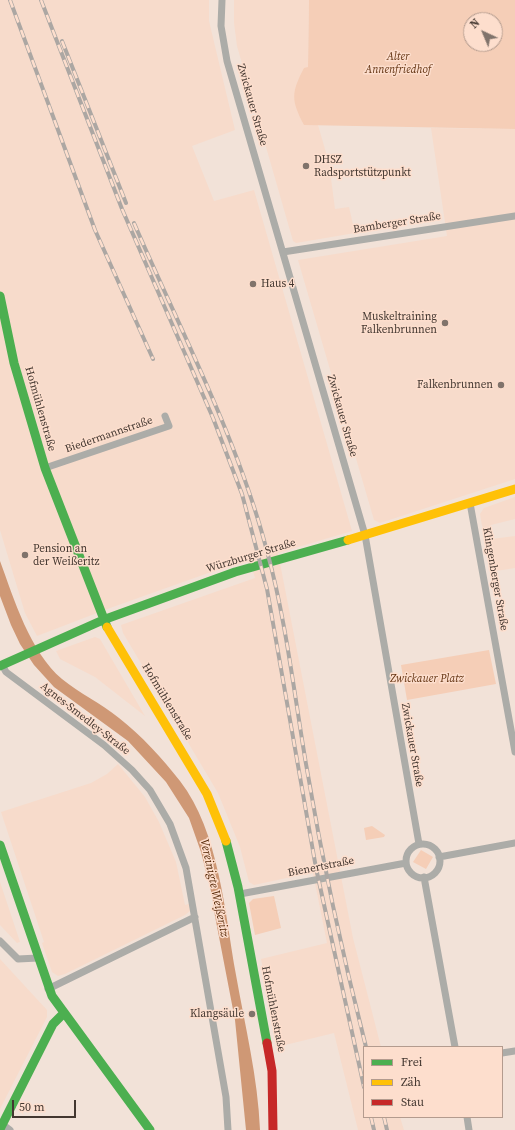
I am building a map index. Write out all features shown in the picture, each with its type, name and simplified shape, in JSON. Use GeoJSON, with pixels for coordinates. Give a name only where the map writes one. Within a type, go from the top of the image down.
{"type":"FeatureCollection","features":[{"type":"Feature","properties":{"kind":"street","name":"Zwickauer Straße"},"geometry":{"type":"LineString","coordinates":[[222,0],[221,26],[227,61],[365,535],[419,844]]}},
{"type":"Feature","properties":{"kind":"street","name":"Bamberger Straße"},"geometry":{"type":"LineString","coordinates":[[283,252],[515,216]]}},
{"type":"Feature","properties":{"kind":"street","name":"Hofmühlenstraße"},"geometry":{"type":"LineString","coordinates":[[0,296],[14,363],[45,468],[103,620],[207,794],[228,846],[240,894],[272,1072],[273,1130]]}},
{"type":"Feature","properties":{"kind":"street","name":"Biedermannstraße"},"geometry":{"type":"LineString","coordinates":[[45,468],[169,426],[165,416]]}},
{"type":"Feature","properties":{"kind":"street","name":"Würzburger Straße"},"geometry":{"type":"LineString","coordinates":[[1,665],[103,620],[235,572],[365,535],[515,489]]}},
{"type":"Feature","properties":{"kind":"street","name":"Klingenberger Straße"},"geometry":{"type":"LineString","coordinates":[[470,503],[515,752]]}},
{"type":"Feature","properties":{"kind":"street","name":"Agnes-Smedley-Straße"},"geometry":{"type":"LineString","coordinates":[[1,665],[6,672],[104,745],[132,770],[150,790],[170,824],[186,868],[226,1097],[228,1130]]}},
{"type":"Feature","properties":{"kind":"street"},"geometry":{"type":"LineString","coordinates":[[440,857],[515,843]]}},
{"type":"Feature","properties":{"kind":"street"},"geometry":{"type":"LineString","coordinates":[[419,844],[432,846],[440,857],[436,871],[424,877],[412,874],[406,863],[409,851],[419,844]]}},
{"type":"Feature","properties":{"kind":"street"},"geometry":{"type":"LineString","coordinates":[[0,845],[48,989],[64,1014],[150,1130]]}},
{"type":"Feature","properties":{"kind":"street","name":"Bienertstraße"},"geometry":{"type":"LineString","coordinates":[[240,894],[406,863]]}},
{"type":"Feature","properties":{"kind":"street"},"geometry":{"type":"LineString","coordinates":[[424,877],[455,1046]]}},
{"type":"Feature","properties":{"kind":"street"},"geometry":{"type":"LineString","coordinates":[[48,989],[194,917]]}},
{"type":"Feature","properties":{"kind":"street"},"geometry":{"type":"LineString","coordinates":[[0,941],[18,959],[38,958]]}},
{"type":"Feature","properties":{"kind":"street"},"geometry":{"type":"LineString","coordinates":[[4,1128],[53,1024],[64,1014]]}},
{"type":"Feature","properties":{"kind":"street"},"geometry":{"type":"LineString","coordinates":[[503,1053],[515,1050]]}},
{"type":"Feature","properties":{"kind":"street"},"geometry":{"type":"LineString","coordinates":[[467,1118],[469,1130]]}},
{"type":"Feature","properties":{"kind":"shaded area"},"geometry":{"type":"Polygon","coordinates":[[[0,0],[209,0],[209,21],[235,130],[192,146],[214,201],[254,190],[352,531],[278,553],[353,938],[381,1046],[363,1046],[363,1118],[400,1118],[404,1130],[358,1130],[334,1033],[277,1047],[261,959],[327,943],[313,873],[305,875],[302,872],[293,873],[291,877],[254,885],[249,882],[240,847],[218,793],[123,633],[121,625],[255,578],[250,561],[214,571],[37,636],[25,613],[0,530],[0,0]]]}},
{"type":"Feature","properties":{"kind":"shaded area"},"geometry":{"type":"Polygon","coordinates":[[[234,0],[309,0],[305,125],[318,125],[329,163],[335,209],[349,207],[355,233],[296,243],[293,241],[237,46],[234,23],[234,0]]]}},
{"type":"Feature","properties":{"kind":"shaded area"},"geometry":{"type":"Polygon","coordinates":[[[431,128],[515,129],[515,479],[380,523],[374,520],[298,260],[447,236],[431,128]]]}},
{"type":"Feature","properties":{"kind":"shaded area"},"geometry":{"type":"Polygon","coordinates":[[[515,497],[515,519],[491,525],[486,530],[482,526],[480,514],[484,508],[515,497]]]}},
{"type":"Feature","properties":{"kind":"shaded area"},"geometry":{"type":"Polygon","coordinates":[[[515,536],[515,568],[490,572],[484,540],[515,536]]]}},
{"type":"Feature","properties":{"kind":"shaded area"},"geometry":{"type":"Polygon","coordinates":[[[95,637],[100,639],[145,716],[95,677],[60,659],[56,651],[95,637]]]}},
{"type":"Feature","properties":{"kind":"shaded area"},"geometry":{"type":"Polygon","coordinates":[[[118,764],[145,797],[159,822],[176,862],[185,905],[189,904],[190,911],[185,915],[65,974],[58,976],[52,972],[42,943],[44,942],[1,812],[91,783],[107,774],[118,764]]]}},
{"type":"Feature","properties":{"kind":"shaded area"},"geometry":{"type":"Polygon","coordinates":[[[0,882],[20,942],[17,943],[0,925],[0,882]]]}},
{"type":"Feature","properties":{"kind":"shaded area"},"geometry":{"type":"Polygon","coordinates":[[[0,959],[47,1010],[47,1017],[0,1109],[0,959]]]}},
{"type":"Feature","properties":{"kind":"green space","name":"Alter Annenfriedhof"},"geometry":{"type":"Polygon","coordinates":[[[309,0],[515,0],[515,129],[304,125],[297,109],[294,96],[297,84],[304,68],[308,67],[309,0]]]}},
{"type":"Feature","properties":{"kind":"green space","name":"Zwickauer Platz"},"geometry":{"type":"Polygon","coordinates":[[[489,650],[496,684],[407,700],[401,665],[489,650]]]}},
{"type":"Feature","properties":{"kind":"green space"},"geometry":{"type":"Polygon","coordinates":[[[372,826],[385,835],[384,837],[366,840],[364,828],[372,826]]]}},
{"type":"Feature","properties":{"kind":"green space"},"geometry":{"type":"Polygon","coordinates":[[[421,850],[433,857],[426,869],[413,862],[421,850]]]}},
{"type":"Feature","properties":{"kind":"green space"},"geometry":{"type":"Polygon","coordinates":[[[274,896],[281,928],[255,935],[249,903],[253,899],[274,896]]]}},
{"type":"Feature","properties":{"kind":"water","name":"Vereinigte Weißeritz"},"geometry":{"type":"Polygon","coordinates":[[[0,561],[24,624],[41,655],[51,668],[62,679],[119,718],[136,732],[180,781],[193,801],[204,824],[212,848],[224,900],[236,975],[251,1052],[257,1091],[260,1130],[246,1130],[235,1020],[212,895],[201,852],[189,818],[166,782],[128,741],[54,687],[34,665],[20,644],[0,596],[0,561]]]}},
{"type":"Feature","properties":{"kind":"railway"},"geometry":{"type":"LineString","coordinates":[[10,0],[95,230],[153,359]]}},
{"type":"Feature","properties":{"kind":"railway"},"geometry":{"type":"LineString","coordinates":[[41,0],[122,209],[213,418],[242,494],[267,589],[316,868],[363,1082]]}},
{"type":"Feature","properties":{"kind":"railway"},"geometry":{"type":"LineString","coordinates":[[62,41],[126,203]]}},
{"type":"Feature","properties":{"kind":"railway"},"geometry":{"type":"LineString","coordinates":[[134,223],[224,426],[255,509],[267,551],[285,630],[312,800],[326,871],[366,1046]]}},
{"type":"Feature","properties":{"kind":"railway"},"geometry":{"type":"LineString","coordinates":[[371,1118],[374,1130]]}},
{"type":"Feature","properties":{"kind":"railway"},"geometry":{"type":"LineString","coordinates":[[384,1118],[387,1130]]}},
{"type":"Feature","properties":{"kind":"traffic: fast"},"geometry":{"type":"LineString","coordinates":[[0,296],[14,363],[45,468],[107,627]]}},
{"type":"Feature","properties":{"kind":"traffic: fast"},"geometry":{"type":"LineString","coordinates":[[0,666],[103,620],[235,572],[348,540]]}},
{"type":"Feature","properties":{"kind":"traffic: fast"},"geometry":{"type":"LineString","coordinates":[[226,841],[238,887],[267,1043]]}},
{"type":"Feature","properties":{"kind":"traffic: fast"},"geometry":{"type":"LineString","coordinates":[[0,845],[52,996],[150,1130]]}},
{"type":"Feature","properties":{"kind":"traffic: fast"},"geometry":{"type":"LineString","coordinates":[[0,1129],[53,1024],[63,1014]]}},
{"type":"Feature","properties":{"kind":"traffic: slow"},"geometry":{"type":"LineString","coordinates":[[348,540],[515,489]]}},
{"type":"Feature","properties":{"kind":"traffic: slow"},"geometry":{"type":"LineString","coordinates":[[107,627],[207,794],[226,841]]}},
{"type":"Feature","properties":{"kind":"traffic: jam"},"geometry":{"type":"LineString","coordinates":[[267,1043],[272,1071],[273,1130]]}},
{"type":"Feature","properties":{"kind":"place","name":"DHSZ Radsportstützpunkt"},"geometry":{"type":"Point","coordinates":[306,166]}},
{"type":"Feature","properties":{"kind":"place","name":"Haus 4"},"geometry":{"type":"Point","coordinates":[253,284]}},
{"type":"Feature","properties":{"kind":"place","name":"Muskeltraining Falkenbrunnen"},"geometry":{"type":"Point","coordinates":[445,323]}},
{"type":"Feature","properties":{"kind":"place","name":"Falkenbrunnen"},"geometry":{"type":"Point","coordinates":[501,385]}},
{"type":"Feature","properties":{"kind":"place","name":"Pension an der Weißeritz"},"geometry":{"type":"Point","coordinates":[25,555]}},
{"type":"Feature","properties":{"kind":"place","name":"Klangsäule"},"geometry":{"type":"Point","coordinates":[252,1014]}}]}
